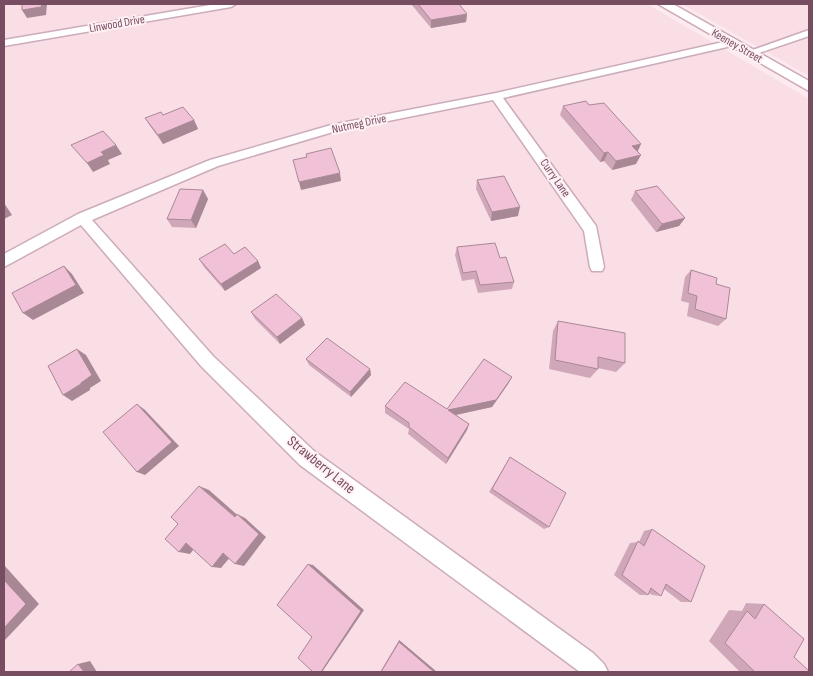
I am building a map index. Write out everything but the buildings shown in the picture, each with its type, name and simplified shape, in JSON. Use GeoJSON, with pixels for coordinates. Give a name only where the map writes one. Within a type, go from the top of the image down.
{"type":"FeatureCollection","features":[{"type":"Feature","properties":{"kind":"main road","name":"Keeney Street"},"geometry":{"type":"LineString","coordinates":[[664,4],[809,88]]}},
{"type":"Feature","properties":{"kind":"street","name":"Linwood Drive"},"geometry":{"type":"LineString","coordinates":[[4,43],[231,4]]}},
{"type":"Feature","properties":{"kind":"street"},"geometry":{"type":"LineString","coordinates":[[749,53],[809,33]]}},
{"type":"Feature","properties":{"kind":"street","name":"Nutmeg Drive"},"geometry":{"type":"LineString","coordinates":[[4,261],[83,218],[214,163],[313,134],[496,96],[732,43]]}},
{"type":"Feature","properties":{"kind":"street","name":"Curry Lane"},"geometry":{"type":"LineString","coordinates":[[496,96],[591,230],[597,267]]}},
{"type":"Feature","properties":{"kind":"street","name":"Strawberry Lane"},"geometry":{"type":"LineString","coordinates":[[83,218],[207,361],[307,458],[596,672]]}},
{"type":"Feature","properties":{"kind":"shaded area"},"geometry":{"type":"Polygon","coordinates":[[[4,4],[647,4],[809,99],[809,672],[4,672],[4,4]]]}},
{"type":"Feature","properties":{"kind":"shaded area"},"geometry":{"type":"Polygon","coordinates":[[[682,4],[809,4],[809,76],[682,4]]]}}]}
